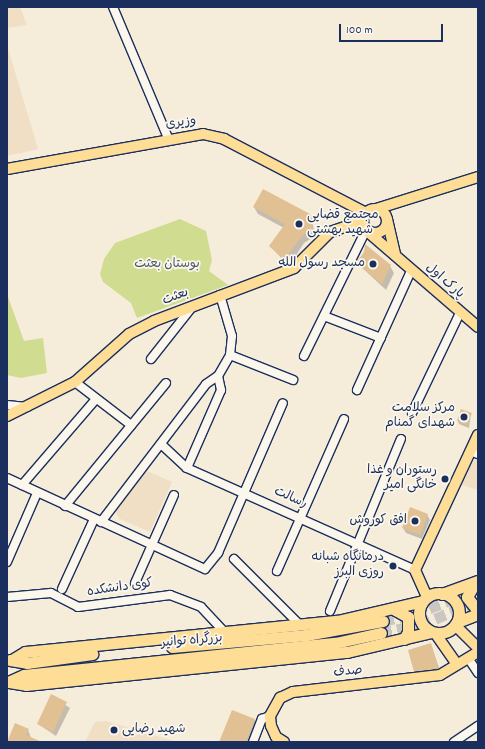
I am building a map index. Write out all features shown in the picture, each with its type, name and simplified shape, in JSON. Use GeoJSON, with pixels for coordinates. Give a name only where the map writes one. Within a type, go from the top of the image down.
{"type":"FeatureCollection","features":[{"type":"Feature","properties":{"kind":"highway"},"geometry":{"type":"LineString","coordinates":[[9,660],[25,652],[225,634],[300,625],[395,610],[476,582]]}},
{"type":"Feature","properties":{"kind":"highway"},"geometry":{"type":"LineString","coordinates":[[476,582],[467,597],[478,611]]}},
{"type":"Feature","properties":{"kind":"highway"},"geometry":{"type":"LineString","coordinates":[[442,594],[456,604],[456,624]]}},
{"type":"Feature","properties":{"kind":"highway"},"geometry":{"type":"LineString","coordinates":[[425,599],[419,618],[433,632]]}},
{"type":"Feature","properties":{"kind":"highway"},"geometry":{"type":"LineString","coordinates":[[395,610],[408,617],[408,632],[404,638]]}},
{"type":"Feature","properties":{"kind":"highway"},"geometry":{"type":"LineString","coordinates":[[8,682],[26,685],[341,652],[433,632],[448,631],[456,624],[478,614]]}},
{"type":"Feature","properties":{"kind":"highway","name":"بزرگراه توانیر"},"geometry":{"type":"LineString","coordinates":[[9,660],[27,663],[306,635],[382,621]]}},
{"type":"Feature","properties":{"kind":"highway","name":"بزرگراه توانیر"},"geometry":{"type":"LineString","coordinates":[[8,682],[24,675],[335,643],[381,633]]}},
{"type":"Feature","properties":{"kind":"main road","name":"وزیری"},"geometry":{"type":"LineString","coordinates":[[7,169],[168,138],[203,134],[224,139],[365,224],[395,255]]}},
{"type":"Feature","properties":{"kind":"main road"},"geometry":{"type":"LineString","coordinates":[[400,204],[387,220],[380,233],[365,224],[376,209],[400,204],[478,177]]}},
{"type":"Feature","properties":{"kind":"main road"},"geometry":{"type":"LineString","coordinates":[[376,209],[387,220],[395,255]]}},
{"type":"Feature","properties":{"kind":"main road","name":"بعثت"},"geometry":{"type":"LineString","coordinates":[[7,416],[31,407],[75,382],[129,334],[194,305],[294,268],[330,232],[365,224]]}},
{"type":"Feature","properties":{"kind":"main road","name":"پارک اول"},"geometry":{"type":"LineString","coordinates":[[395,255],[411,271],[478,327]]}},
{"type":"Feature","properties":{"kind":"main road"},"geometry":{"type":"LineString","coordinates":[[425,599],[415,570],[474,453],[478,435]]}},
{"type":"Feature","properties":{"kind":"main road"},"geometry":{"type":"LineString","coordinates":[[456,624],[478,648]]}},
{"type":"Feature","properties":{"kind":"main road"},"geometry":{"type":"LineString","coordinates":[[433,632],[457,664]]}},
{"type":"Feature","properties":{"kind":"main road","name":"صدف"},"geometry":{"type":"LineString","coordinates":[[270,716],[280,698],[293,692],[440,675],[478,652]]}},
{"type":"Feature","properties":{"kind":"main road"},"geometry":{"type":"LineString","coordinates":[[270,716],[276,737],[284,742]]}},
{"type":"Feature","properties":{"kind":"street"},"geometry":{"type":"LineString","coordinates":[[112,7],[168,138]]}},
{"type":"Feature","properties":{"kind":"street"},"geometry":{"type":"LineString","coordinates":[[304,356],[324,316],[365,224]]}},
{"type":"Feature","properties":{"kind":"street"},"geometry":{"type":"LineString","coordinates":[[357,390],[411,271]]}},
{"type":"Feature","properties":{"kind":"street"},"geometry":{"type":"LineString","coordinates":[[62,589],[98,520],[161,444],[206,384],[218,376],[230,354],[232,336],[220,295]]}},
{"type":"Feature","properties":{"kind":"street"},"geometry":{"type":"LineString","coordinates":[[150,359],[194,305]]}},
{"type":"Feature","properties":{"kind":"street"},"geometry":{"type":"LineString","coordinates":[[412,413],[460,313]]}},
{"type":"Feature","properties":{"kind":"street"},"geometry":{"type":"LineString","coordinates":[[324,316],[381,338]]}},
{"type":"Feature","properties":{"kind":"street"},"geometry":{"type":"LineString","coordinates":[[230,354],[293,380]]}},
{"type":"Feature","properties":{"kind":"street"},"geometry":{"type":"LineString","coordinates":[[187,468],[222,390],[218,376]]}},
{"type":"Feature","properties":{"kind":"street"},"geometry":{"type":"LineString","coordinates":[[75,382],[131,425]]}},
{"type":"Feature","properties":{"kind":"street"},"geometry":{"type":"LineString","coordinates":[[65,506],[166,383]]}},
{"type":"Feature","properties":{"kind":"street"},"geometry":{"type":"LineString","coordinates":[[22,485],[96,399]]}},
{"type":"Feature","properties":{"kind":"street"},"geometry":{"type":"LineString","coordinates":[[7,478],[65,506],[205,569],[218,553],[283,403]]}},
{"type":"Feature","properties":{"kind":"street"},"geometry":{"type":"LineString","coordinates":[[7,405],[31,407]]}},
{"type":"Feature","properties":{"kind":"street"},"geometry":{"type":"LineString","coordinates":[[277,571],[344,419]]}},
{"type":"Feature","properties":{"kind":"street"},"geometry":{"type":"LineString","coordinates":[[330,611],[402,439]]}},
{"type":"Feature","properties":{"kind":"street","name":"رسالت"},"geometry":{"type":"LineString","coordinates":[[161,444],[187,468],[358,543],[415,570]]}},
{"type":"Feature","properties":{"kind":"street"},"geometry":{"type":"LineString","coordinates":[[7,562],[37,493]]}},
{"type":"Feature","properties":{"kind":"street"},"geometry":{"type":"LineString","coordinates":[[135,583],[174,495]]}},
{"type":"Feature","properties":{"kind":"street"},"geometry":{"type":"LineString","coordinates":[[234,558],[300,625]]}},
{"type":"Feature","properties":{"kind":"street","name":"کوی دانشکده"},"geometry":{"type":"LineString","coordinates":[[7,597],[51,593],[78,607],[170,595],[201,607],[225,634]]}},
{"type":"Feature","properties":{"kind":"street"},"geometry":{"type":"LineString","coordinates":[[468,658],[478,673]]}},
{"type":"Feature","properties":{"kind":"street"},"geometry":{"type":"LineString","coordinates":[[253,742],[262,720],[270,716]]}},
{"type":"Feature","properties":{"kind":"street"},"geometry":{"type":"LineString","coordinates":[[454,742],[478,726]]}},
{"type":"Feature","properties":{"kind":"shaded area"},"geometry":{"type":"Polygon","coordinates":[[[7,7],[20,7],[27,25],[7,28],[7,7]]]}},
{"type":"Feature","properties":{"kind":"shaded area"},"geometry":{"type":"Polygon","coordinates":[[[7,45],[38,149],[7,156],[7,45]]]}},
{"type":"Feature","properties":{"kind":"shaded area"},"geometry":{"type":"Polygon","coordinates":[[[478,459],[478,490],[462,485],[473,461],[478,459]]]}},
{"type":"Feature","properties":{"kind":"shaded area"},"geometry":{"type":"Polygon","coordinates":[[[145,470],[172,482],[150,532],[120,519],[116,513],[117,507],[145,470]]]}},
{"type":"Feature","properties":{"kind":"shaded area","name":"شهید رضایی"},"geometry":{"type":"Polygon","coordinates":[[[106,721],[177,742],[85,742],[95,722],[106,721]]]}},
{"type":"Feature","properties":{"kind":"green space","name":"بوستان بعثت"},"geometry":{"type":"Polygon","coordinates":[[[180,219],[206,231],[212,260],[209,271],[228,285],[137,318],[131,303],[103,282],[100,274],[104,259],[115,243],[180,219]]]}},
{"type":"Feature","properties":{"kind":"green space"},"geometry":{"type":"Polygon","coordinates":[[[7,294],[24,341],[43,338],[47,373],[21,378],[7,375],[7,294]]]}},
{"type":"Feature","properties":{"kind":"building","name":"مجتمع قضایی شهید بهشتی"},"geometry":{"type":"Polygon","coordinates":[[[263,189],[312,215],[312,229],[301,237],[284,260],[269,246],[285,224],[253,207],[263,189]]]}},
{"type":"Feature","properties":{"kind":"building","name":"مسجد رسول الله"},"geometry":{"type":"Polygon","coordinates":[[[365,244],[391,265],[382,284],[356,263],[364,252],[365,244]]]}},
{"type":"Feature","properties":{"kind":"building","name":"مرکز سلامت شهدای گمنام"},"geometry":{"type":"Polygon","coordinates":[[[461,409],[472,413],[467,425],[457,421],[461,409]]]}},
{"type":"Feature","properties":{"kind":"building","name":"افق کوروش"},"geometry":{"type":"Polygon","coordinates":[[[410,507],[428,514],[420,535],[402,528],[410,507]]]}},
{"type":"Feature","properties":{"kind":"building"},"geometry":{"type":"Polygon","coordinates":[[[431,643],[438,668],[414,672],[408,650],[431,643]]]}},
{"type":"Feature","properties":{"kind":"building"},"geometry":{"type":"Polygon","coordinates":[[[51,694],[67,702],[53,732],[37,724],[51,694]]]}},
{"type":"Feature","properties":{"kind":"building"},"geometry":{"type":"Polygon","coordinates":[[[232,710],[255,719],[246,742],[219,742],[232,710]]]}},
{"type":"Feature","properties":{"kind":"building"},"geometry":{"type":"Polygon","coordinates":[[[15,723],[29,729],[26,735],[42,742],[7,742],[15,723]]]}},
{"type":"Feature","properties":{"kind":"tunnel"},"geometry":{"type":"LineString","coordinates":[[383,621],[414,614],[476,590]]}},
{"type":"Feature","properties":{"kind":"tunnel"},"geometry":{"type":"LineString","coordinates":[[381,633],[420,625],[478,601]]}},
{"type":"Feature","properties":{"kind":"place","name":"مجتمع قضایی شهید بهشتی"},"geometry":{"type":"Point","coordinates":[299,224]}},
{"type":"Feature","properties":{"kind":"place","name":"مسجد رسول الله"},"geometry":{"type":"Point","coordinates":[373,264]}},
{"type":"Feature","properties":{"kind":"place","name":"مرکز سلامت شهدای گمنام"},"geometry":{"type":"Point","coordinates":[464,417]}},
{"type":"Feature","properties":{"kind":"place","name":"رستوران و غذا خانگی امیر"},"geometry":{"type":"Point","coordinates":[445,479]}},
{"type":"Feature","properties":{"kind":"place","name":"افق کوروش"},"geometry":{"type":"Point","coordinates":[415,521]}},
{"type":"Feature","properties":{"kind":"place","name":"درمانگاه شبانه روزی البرز"},"geometry":{"type":"Point","coordinates":[393,566]}},
{"type":"Feature","properties":{"kind":"place","name":"شهید رضایی"},"geometry":{"type":"Point","coordinates":[114,730]}}]}
